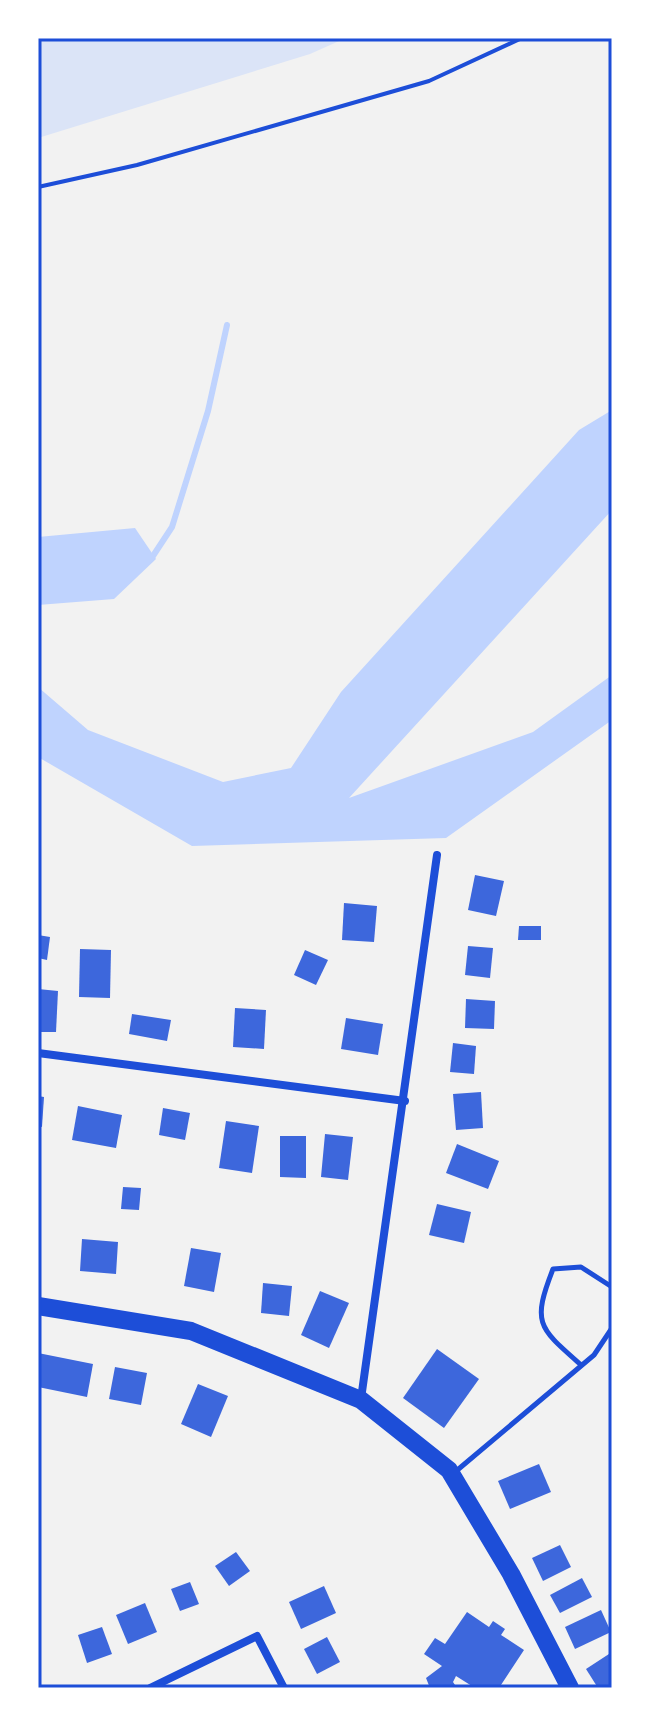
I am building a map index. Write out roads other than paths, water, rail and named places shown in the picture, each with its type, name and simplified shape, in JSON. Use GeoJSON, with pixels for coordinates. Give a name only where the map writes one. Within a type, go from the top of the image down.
{"type":"FeatureCollection","features":[{"type":"Feature","properties":{"kind":"main road"},"geometry":{"type":"LineString","coordinates":[[38,1306],[191,1331],[361,1400],[452,1474],[511,1574],[570,1688]]}},
{"type":"Feature","properties":{"kind":"street"},"geometry":{"type":"LineString","coordinates":[[361,1400],[437,855]]}},
{"type":"Feature","properties":{"kind":"street"},"geometry":{"type":"LineString","coordinates":[[38,1053],[405,1101]]}},
{"type":"Feature","properties":{"kind":"street"},"geometry":{"type":"LineString","coordinates":[[150,1688],[257,1636],[284,1688]]}},
{"type":"Feature","properties":{"kind":"lane"},"geometry":{"type":"LineString","coordinates":[[580,1364],[548,1336],[539,1306],[553,1269],[581,1267],[612,1287]]}},
{"type":"Feature","properties":{"kind":"lane"},"geometry":{"type":"LineString","coordinates":[[452,1474],[594,1355],[612,1328]]}},
{"type":"Feature","properties":{"kind":"water"},"geometry":{"type":"Polygon","coordinates":[[[612,410],[612,510],[349,798],[533,732],[612,675],[612,720],[446,838],[192,846],[38,757],[38,687],[88,730],[223,782],[291,768],[341,692],[579,430],[612,410]]]}},
{"type":"Feature","properties":{"kind":"water"},"geometry":{"type":"Polygon","coordinates":[[[135,528],[156,559],[114,599],[38,605],[38,537],[135,528]]]}},
{"type":"Feature","properties":{"kind":"waterway"},"geometry":{"type":"LineString","coordinates":[[151,559],[172,527],[208,411],[227,325]]}}]}
